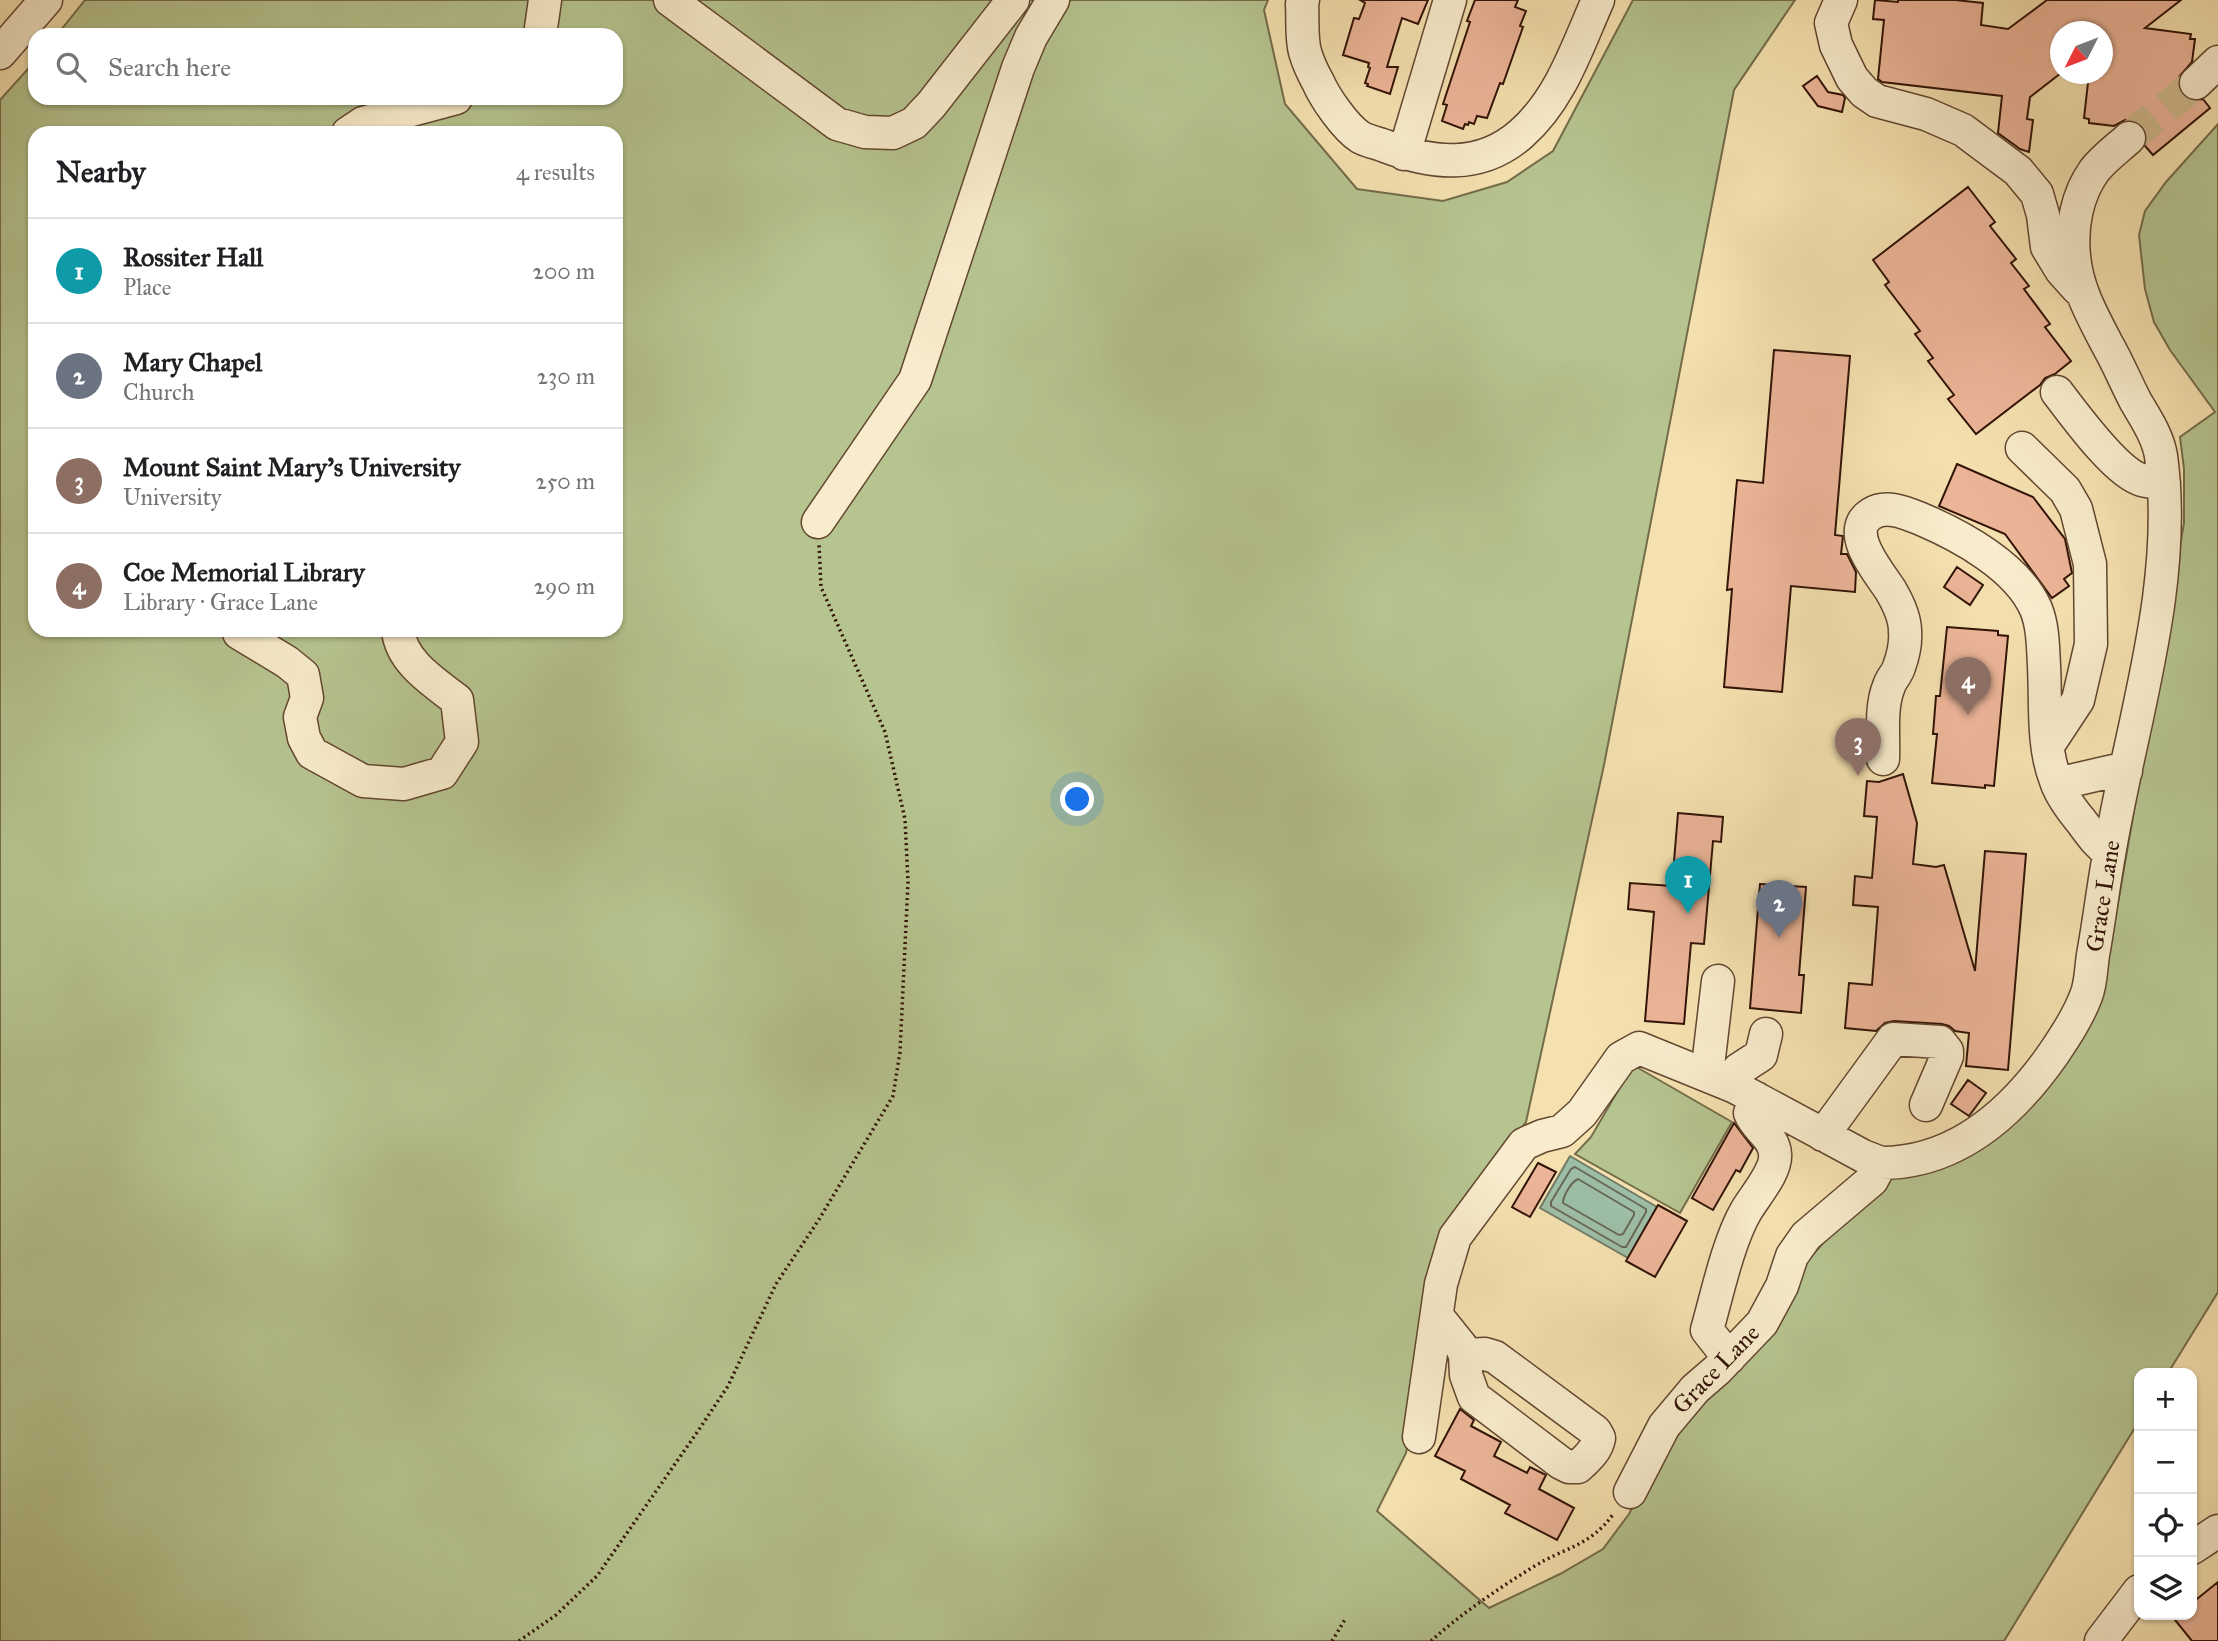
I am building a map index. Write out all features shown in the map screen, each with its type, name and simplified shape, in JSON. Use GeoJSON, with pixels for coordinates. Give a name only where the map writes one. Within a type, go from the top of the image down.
{"type":"FeatureCollection","features":[{"type":"Feature","properties":{"kind":"street"},"geometry":{"type":"LineString","coordinates":[[0,54],[47,0]]}},
{"type":"Feature","properties":{"kind":"street"},"geometry":{"type":"LineString","coordinates":[[541,28],[545,0]]}},
{"type":"Feature","properties":{"kind":"street"},"geometry":{"type":"LineString","coordinates":[[670,0],[837,124],[865,132],[892,133],[914,123],[931,105],[1013,0]]}},
{"type":"Feature","properties":{"kind":"street"},"geometry":{"type":"LineString","coordinates":[[818,522],[915,380],[1018,68],[1031,37],[1053,0]]}},
{"type":"Feature","properties":{"kind":"street"},"geometry":{"type":"LineString","coordinates":[[1303,0],[1301,4],[1305,52],[1318,84],[1338,114],[1360,137],[1430,160],[1457,161],[1490,153],[1519,136],[1540,116],[1557,91],[1598,0]]}},
{"type":"Feature","properties":{"kind":"street"},"geometry":{"type":"LineString","coordinates":[[1404,153],[1450,0]]}},
{"type":"Feature","properties":{"kind":"street"},"geometry":{"type":"LineString","coordinates":[[1841,0],[1831,23],[1836,45],[1852,78],[1864,92],[1877,101],[1926,114],[1963,130],[2018,171],[2037,194],[2047,247],[2061,270],[2080,292]]}},
{"type":"Feature","properties":{"kind":"street"},"geometry":{"type":"LineString","coordinates":[[358,126],[430,105]]}},
{"type":"Feature","properties":{"kind":"street","name":"Grace Lane"},"geometry":{"type":"LineString","coordinates":[[1630,1492],[1664,1426],[1695,1389],[1762,1323],[1782,1286],[1792,1256],[1806,1236],[1872,1180],[1881,1163],[1921,1159],[1949,1150],[1980,1131],[2011,1106],[2038,1075],[2071,1028],[2088,994],[2109,852],[2148,660],[2164,561],[2166,509],[2161,451],[2080,292],[2074,255],[2075,216],[2081,193],[2096,169],[2129,138]]}},
{"type":"Feature","properties":{"kind":"street"},"geometry":{"type":"LineString","coordinates":[[2057,393],[2093,438],[2122,467],[2140,480],[2164,483]]}},
{"type":"Feature","properties":{"kind":"street"},"geometry":{"type":"LineString","coordinates":[[2022,448],[2065,490],[2076,509],[2090,564],[2091,644],[2078,700],[2049,744]]}},
{"type":"Feature","properties":{"kind":"street"},"geometry":{"type":"LineString","coordinates":[[1883,759],[1885,702],[1889,685],[1899,668],[1905,629],[1901,610],[1867,553],[1861,538],[1861,528],[1865,518],[1885,509],[1905,512],[1935,525],[2000,563],[2020,583],[2036,609],[2043,639],[2051,768],[2068,805],[2100,847],[2109,852]]}},
{"type":"Feature","properties":{"kind":"street"},"geometry":{"type":"LineString","coordinates":[[246,637],[303,675],[307,698],[300,716],[304,738],[312,753],[363,781],[404,784],[442,773],[462,742],[457,700],[411,663],[398,637]]}},
{"type":"Feature","properties":{"kind":"street"},"geometry":{"type":"LineString","coordinates":[[2057,784],[2113,771],[2126,771]]}},
{"type":"Feature","properties":{"kind":"street"},"geometry":{"type":"LineString","coordinates":[[1718,981],[1731,1086],[1756,1124],[1769,1137],[1775,1152],[1774,1163],[1740,1223],[1707,1330],[1729,1358]]}},
{"type":"Feature","properties":{"kind":"street"},"geometry":{"type":"LineString","coordinates":[[1731,1086],[1738,1070],[1761,1055],[1766,1034]]}},
{"type":"Feature","properties":{"kind":"street"},"geometry":{"type":"LineString","coordinates":[[1822,1135],[1893,1040],[1940,1042],[1947,1051],[1926,1105]]}},
{"type":"Feature","properties":{"kind":"street"},"geometry":{"type":"LineString","coordinates":[[1419,1437],[1441,1284],[1455,1237],[1524,1144],[1562,1131],[1582,1113],[1621,1058],[1639,1048],[1731,1086],[1881,1163]]}},
{"type":"Feature","properties":{"kind":"street"},"geometry":{"type":"LineString","coordinates":[[1437,1316],[1465,1355]]}},
{"type":"Feature","properties":{"kind":"street"},"geometry":{"type":"LineString","coordinates":[[2197,1545],[2218,1531]]}},
{"type":"Feature","properties":{"kind":"street"},"geometry":{"type":"LineString","coordinates":[[2101,1641],[2134,1598]]}},
{"type":"Feature","properties":{"kind":"path"},"geometry":{"type":"LineString","coordinates":[[519,1641],[556,1615],[597,1576],[698,1431],[728,1386],[776,1284],[818,1222],[893,1096],[900,1052],[908,882],[905,819],[885,732],[821,587],[818,522]]}},
{"type":"Feature","properties":{"kind":"path"},"geometry":{"type":"LineString","coordinates":[[1431,1641],[1473,1608],[1535,1566],[1576,1548],[1594,1536],[1630,1492]]}},
{"type":"Feature","properties":{"kind":"path"},"geometry":{"type":"LineString","coordinates":[[1332,1641],[1346,1618]]}},
{"type":"Feature","properties":{"kind":"shaded area"},"geometry":{"type":"Polygon","coordinates":[[[85,0],[1268,0],[1264,10],[1285,104],[1357,189],[1443,201],[1507,182],[1553,151],[1633,0],[1795,0],[1734,90],[1604,765],[1526,1122],[1447,1223],[1406,1453],[1377,1511],[1489,1608],[1560,1574],[1603,1549],[1629,1514],[1669,1434],[1763,1344],[1779,1325],[1801,1268],[1825,1241],[1896,1172],[1950,1161],[2102,995],[2184,523],[2184,469],[2180,437],[2215,412],[2170,350],[2154,322],[2145,289],[2139,235],[2145,211],[2166,182],[2218,124],[2218,1292],[2171,1368],[2134,1368],[2134,1429],[2004,1641],[0,1641],[0,100],[28,69],[28,105],[623,105],[623,28],[63,28],[85,0]]]}},
{"type":"Feature","properties":{"kind":"shaded area"},"geometry":{"type":"Polygon","coordinates":[[[1633,1065],[1732,1122],[1680,1213],[1575,1154],[1591,1137],[1633,1065]]]}},
{"type":"Feature","properties":{"kind":"water"},"geometry":{"type":"Polygon","coordinates":[[[1570,1156],[1657,1207],[1628,1258],[1540,1208],[1570,1156]]]}},
{"type":"Feature","properties":{"kind":"building"},"geometry":{"type":"Polygon","coordinates":[[[1360,0],[1428,0],[1418,24],[1402,18],[1387,67],[1398,67],[1390,94],[1367,86],[1365,83],[1369,63],[1343,55],[1354,18],[1359,19],[1365,3],[1360,0]]]}},
{"type":"Feature","properties":{"kind":"building"},"geometry":{"type":"Polygon","coordinates":[[[1475,0],[1518,0],[1515,7],[1526,11],[1503,84],[1500,83],[1487,118],[1477,116],[1474,124],[1469,122],[1463,129],[1442,121],[1447,105],[1443,104],[1475,0]]]}},
{"type":"Feature","properties":{"kind":"building"},"geometry":{"type":"Polygon","coordinates":[[[1875,0],[1955,0],[1983,3],[1981,25],[2008,29],[2047,0],[2181,0],[2145,28],[2191,34],[2190,39],[2195,39],[2192,62],[2179,77],[2178,88],[2183,96],[2192,101],[2203,99],[2210,108],[2153,155],[2145,146],[2147,135],[2143,126],[2135,121],[2125,120],[2114,126],[2089,123],[2089,119],[2084,118],[2088,84],[2113,84],[2113,21],[2050,21],[2050,82],[2030,97],[2027,119],[2033,120],[2029,152],[2020,149],[1998,133],[2002,96],[1882,82],[1878,79],[1884,20],[1873,19],[1875,0]]]}},
{"type":"Feature","properties":{"kind":"building"},"geometry":{"type":"Polygon","coordinates":[[[1817,76],[1828,92],[1843,95],[1845,98],[1842,112],[1818,106],[1803,86],[1817,76]]]}},
{"type":"Feature","properties":{"kind":"building"},"geometry":{"type":"Polygon","coordinates":[[[1968,187],[1995,222],[1990,226],[2016,259],[2011,263],[2029,286],[2024,289],[2050,324],[2045,327],[2071,361],[2055,374],[2045,378],[2040,385],[1976,434],[1948,399],[1954,395],[1928,361],[1933,358],[1915,334],[1920,331],[1885,285],[1889,282],[1873,260],[1968,187]]]}},
{"type":"Feature","properties":{"kind":"building"},"geometry":{"type":"Polygon","coordinates":[[[1774,350],[1850,356],[1835,535],[1843,536],[1841,554],[1847,554],[1856,572],[1855,592],[1791,586],[1782,692],[1724,687],[1732,589],[1727,590],[1737,480],[1763,483],[1774,350]]]}},
{"type":"Feature","properties":{"kind":"building"},"geometry":{"type":"Polygon","coordinates":[[[1957,464],[2033,497],[2065,539],[2072,573],[2064,579],[2069,586],[2052,598],[2005,534],[1939,506],[1957,464]]]}},
{"type":"Feature","properties":{"kind":"building"},"geometry":{"type":"Polygon","coordinates":[[[1957,567],[1983,585],[1970,605],[1944,587],[1957,567]]]}},
{"type":"Feature","properties":{"kind":"building"},"geometry":{"type":"Polygon","coordinates":[[[1947,627],[1998,631],[1998,635],[2008,636],[1994,786],[1985,785],[1985,788],[1932,783],[1937,734],[1933,734],[1936,696],[1940,696],[1947,627]]]}},
{"type":"Feature","properties":{"kind":"building"},"geometry":{"type":"Polygon","coordinates":[[[1903,774],[1917,823],[1913,864],[1936,867],[1944,865],[1975,971],[1985,851],[2026,854],[2008,1070],[1966,1066],[1969,1033],[1955,1031],[1942,1024],[1894,1021],[1885,1023],[1876,1031],[1845,1028],[1849,983],[1872,985],[1878,907],[1853,905],[1855,876],[1872,878],[1877,817],[1864,816],[1867,781],[1879,782],[1903,774]]]}},
{"type":"Feature","properties":{"kind":"building"},"geometry":{"type":"Polygon","coordinates":[[[1678,813],[1723,817],[1721,842],[1713,841],[1704,944],[1691,943],[1684,1024],[1645,1021],[1654,912],[1628,909],[1630,883],[1672,886],[1678,813]]]}},
{"type":"Feature","properties":{"kind":"building"},"geometry":{"type":"Polygon","coordinates":[[[1760,884],[1806,887],[1799,975],[1804,975],[1801,1013],[1750,1008],[1760,884]]]}},
{"type":"Feature","properties":{"kind":"building"},"geometry":{"type":"Polygon","coordinates":[[[1968,1080],[1986,1093],[1969,1116],[1951,1104],[1968,1080]]]}},
{"type":"Feature","properties":{"kind":"building"},"geometry":{"type":"Polygon","coordinates":[[[1734,1123],[1753,1148],[1740,1172],[1736,1170],[1713,1210],[1692,1198],[1734,1123]]]}},
{"type":"Feature","properties":{"kind":"building"},"geometry":{"type":"Polygon","coordinates":[[[1538,1163],[1556,1172],[1530,1217],[1512,1207],[1538,1163]]]}},
{"type":"Feature","properties":{"kind":"building"},"geometry":{"type":"Polygon","coordinates":[[[1658,1205],[1687,1221],[1655,1277],[1626,1261],[1658,1205]]]}},
{"type":"Feature","properties":{"kind":"building"},"geometry":{"type":"Polygon","coordinates":[[[1460,1409],[1474,1420],[1471,1426],[1501,1442],[1494,1456],[1527,1473],[1530,1467],[1546,1475],[1539,1489],[1574,1508],[1557,1540],[1505,1513],[1510,1505],[1461,1479],[1465,1471],[1435,1456],[1460,1409]]]}},
{"type":"Feature","properties":{"kind":"building"},"geometry":{"type":"Polygon","coordinates":[[[2218,1582],[2218,1641],[2192,1641],[2175,1620],[2197,1620],[2197,1599],[2218,1582]]]}},
{"type":"Feature","properties":{"kind":"tunnel"},"geometry":{"type":"LineString","coordinates":[[2129,138],[2196,83]]}},
{"type":"Feature","properties":{"kind":"place","name":"Coe Memorial Library"},"geometry":{"type":"Point","coordinates":[1968,715]}},
{"type":"Feature","properties":{"kind":"place","name":"Mount Saint Mary's University"},"geometry":{"type":"Point","coordinates":[1858,776]}},
{"type":"Feature","properties":{"kind":"place","name":"Rossiter Hall"},"geometry":{"type":"Point","coordinates":[1688,914]}},
{"type":"Feature","properties":{"kind":"place","name":"Mary Chapel"},"geometry":{"type":"Point","coordinates":[1779,938]}}]}
